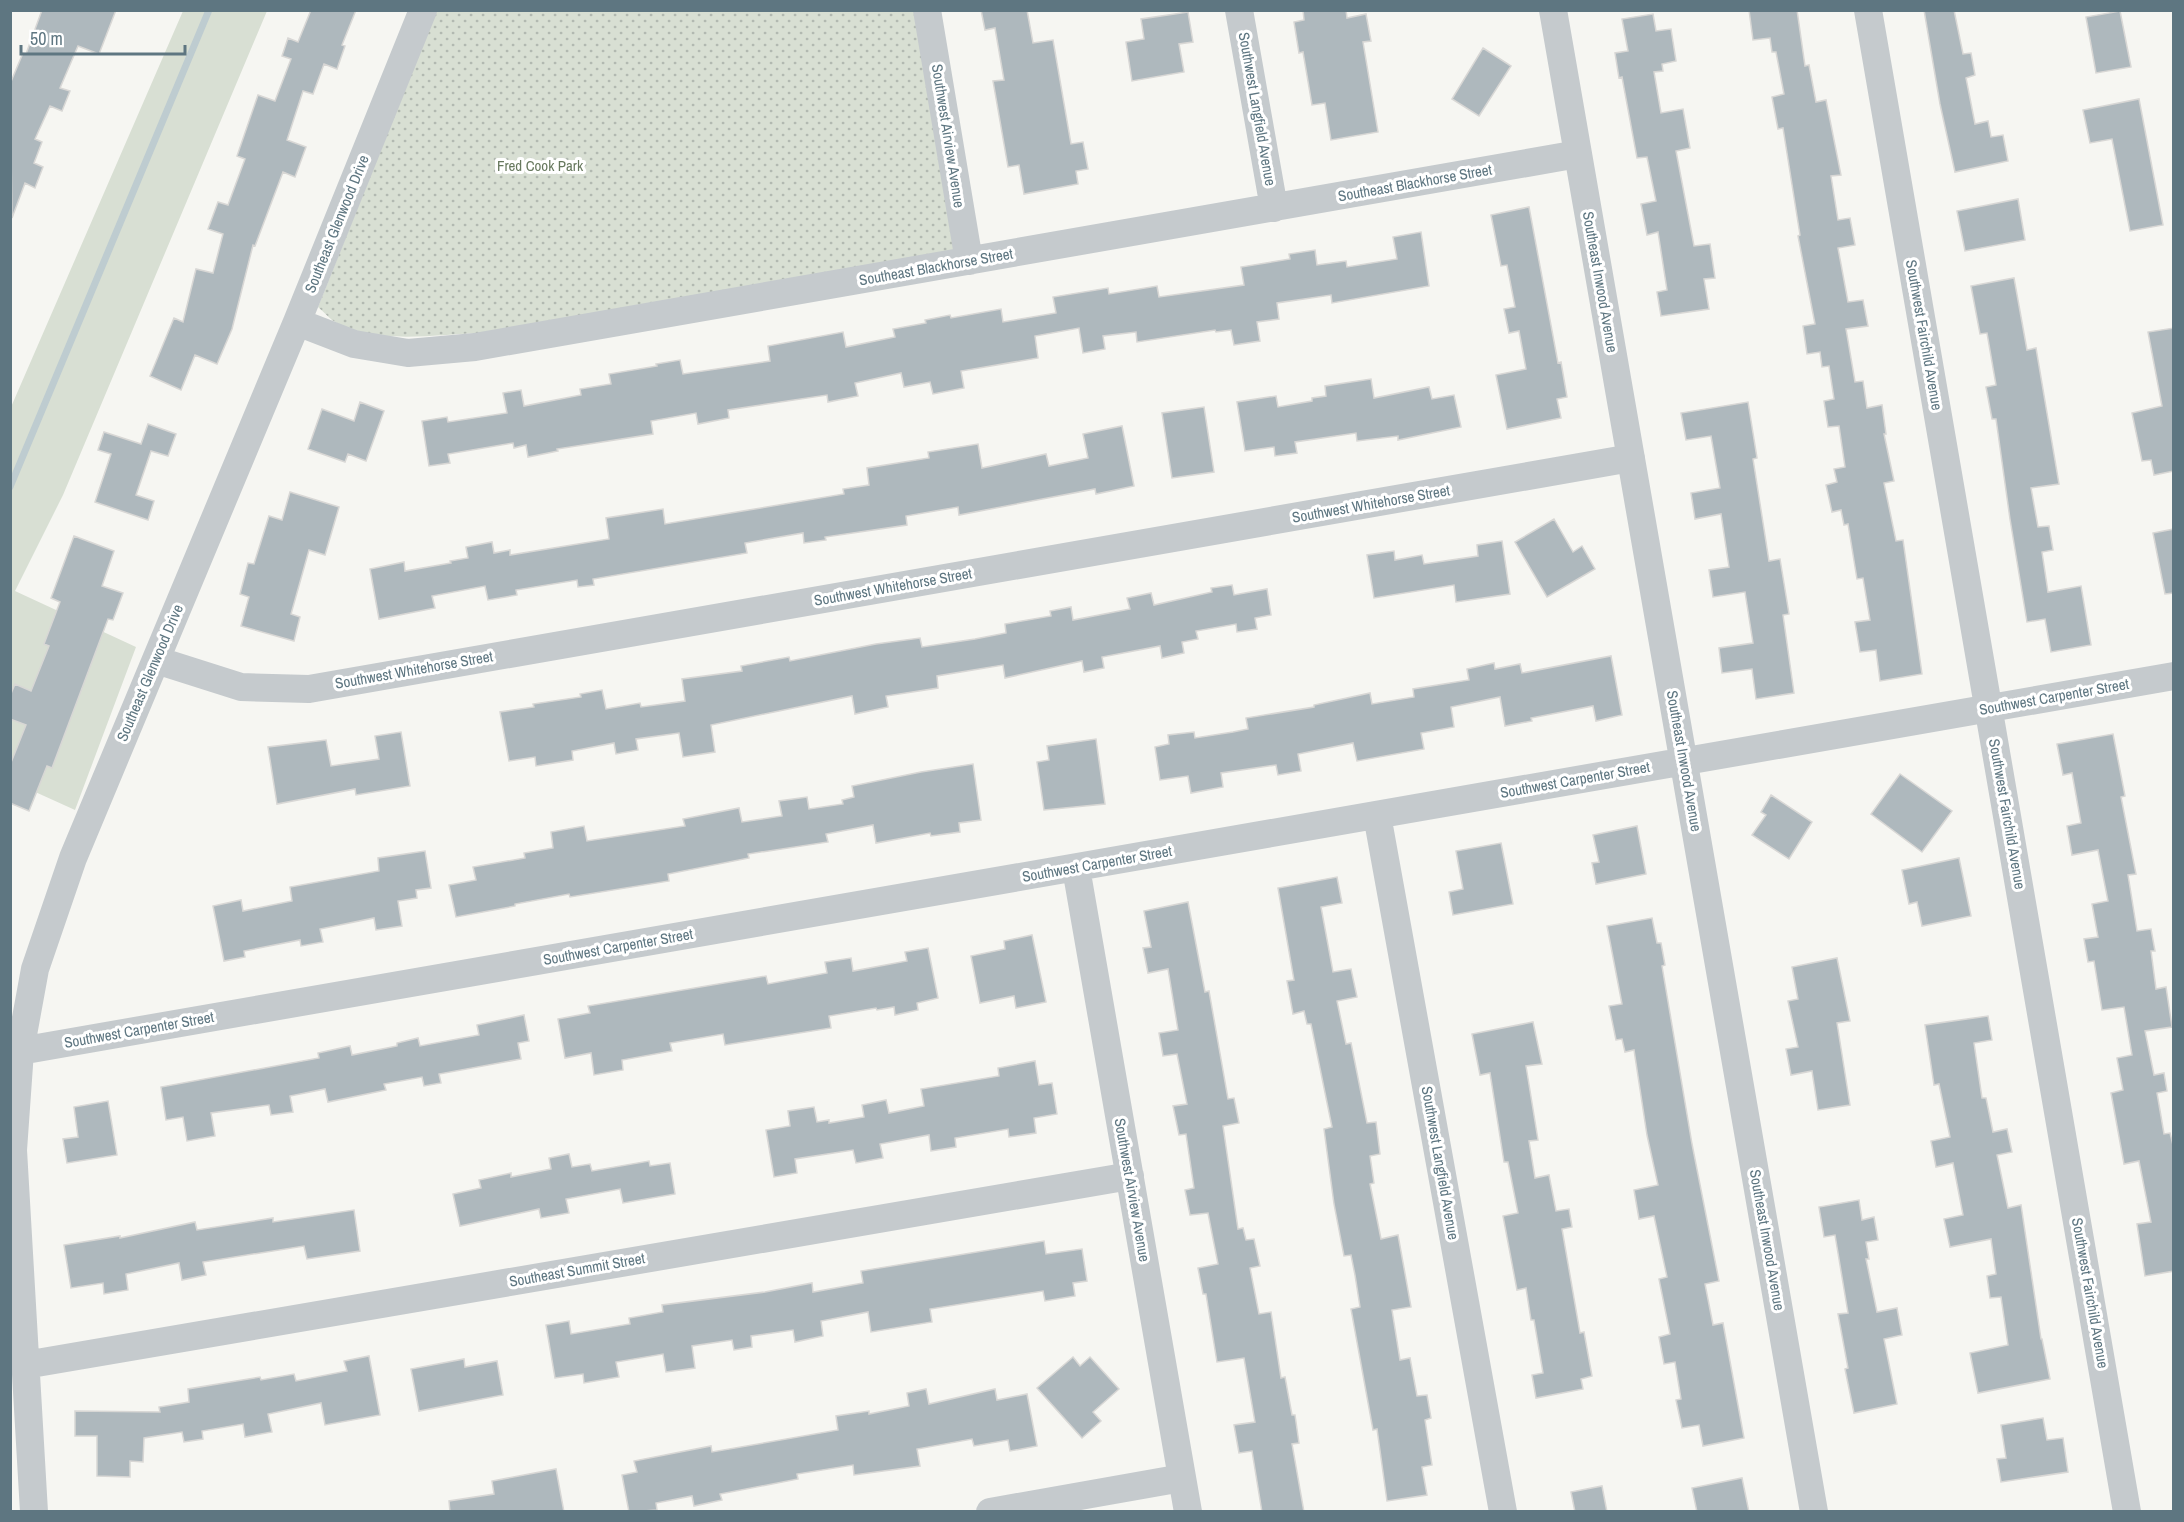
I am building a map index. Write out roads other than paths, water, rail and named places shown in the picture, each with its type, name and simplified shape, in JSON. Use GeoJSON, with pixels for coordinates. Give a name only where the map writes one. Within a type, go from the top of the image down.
{"type":"FeatureCollection","features":[{"type":"Feature","properties":{"kind":"street","name":"Southeast Glenwood Drive"},"geometry":{"type":"LineString","coordinates":[[34,1512],[13,1150],[20,1051],[35,969],[73,858],[297,322],[423,10]]}},
{"type":"Feature","properties":{"kind":"street","name":"Southwest Airview Avenue"},"geometry":{"type":"LineString","coordinates":[[927,10],[969,261]]}},
{"type":"Feature","properties":{"kind":"street","name":"Southwest Langfield Avenue"},"geometry":{"type":"LineString","coordinates":[[1239,10],[1274,208]]}},
{"type":"Feature","properties":{"kind":"street","name":"Southeast Inwood Avenue"},"geometry":{"type":"LineString","coordinates":[[1553,10],[1814,1512]]}},
{"type":"Feature","properties":{"kind":"street","name":"Southwest Fairchild Avenue"},"geometry":{"type":"LineString","coordinates":[[1868,10],[2127,1512]]}},
{"type":"Feature","properties":{"kind":"street","name":"Southeast Blackhorse Street"},"geometry":{"type":"LineString","coordinates":[[297,322],[354,344],[408,353],[475,347],[1578,154]]}},
{"type":"Feature","properties":{"kind":"street","name":"Southwest Whitehorse Street"},"geometry":{"type":"LineString","coordinates":[[156,660],[242,687],[309,689],[1632,458]]}},
{"type":"Feature","properties":{"kind":"street","name":"Southwest Carpenter Street"},"geometry":{"type":"LineString","coordinates":[[20,1051],[2174,676]]}},
{"type":"Feature","properties":{"kind":"street","name":"Southwest Langfield Avenue"},"geometry":{"type":"LineString","coordinates":[[1377,815],[1503,1512]]}},
{"type":"Feature","properties":{"kind":"street","name":"Southwest Airview Avenue"},"geometry":{"type":"LineString","coordinates":[[1076,868],[1188,1512]]}},
{"type":"Feature","properties":{"kind":"street","name":"Southeast Summit Street"},"geometry":{"type":"LineString","coordinates":[[25,1365],[1130,1176]]}},
{"type":"Feature","properties":{"kind":"street"},"geometry":{"type":"LineString","coordinates":[[990,1512],[1182,1478]]}},
{"type":"Feature","properties":{"kind":"waterway"},"geometry":{"type":"LineString","coordinates":[[10,487],[209,10]]}},
{"type":"Feature","properties":{"kind":"park label","name":"Fred Cook Park"},"geometry":{"type":"Point","coordinates":[540,166]}}]}
